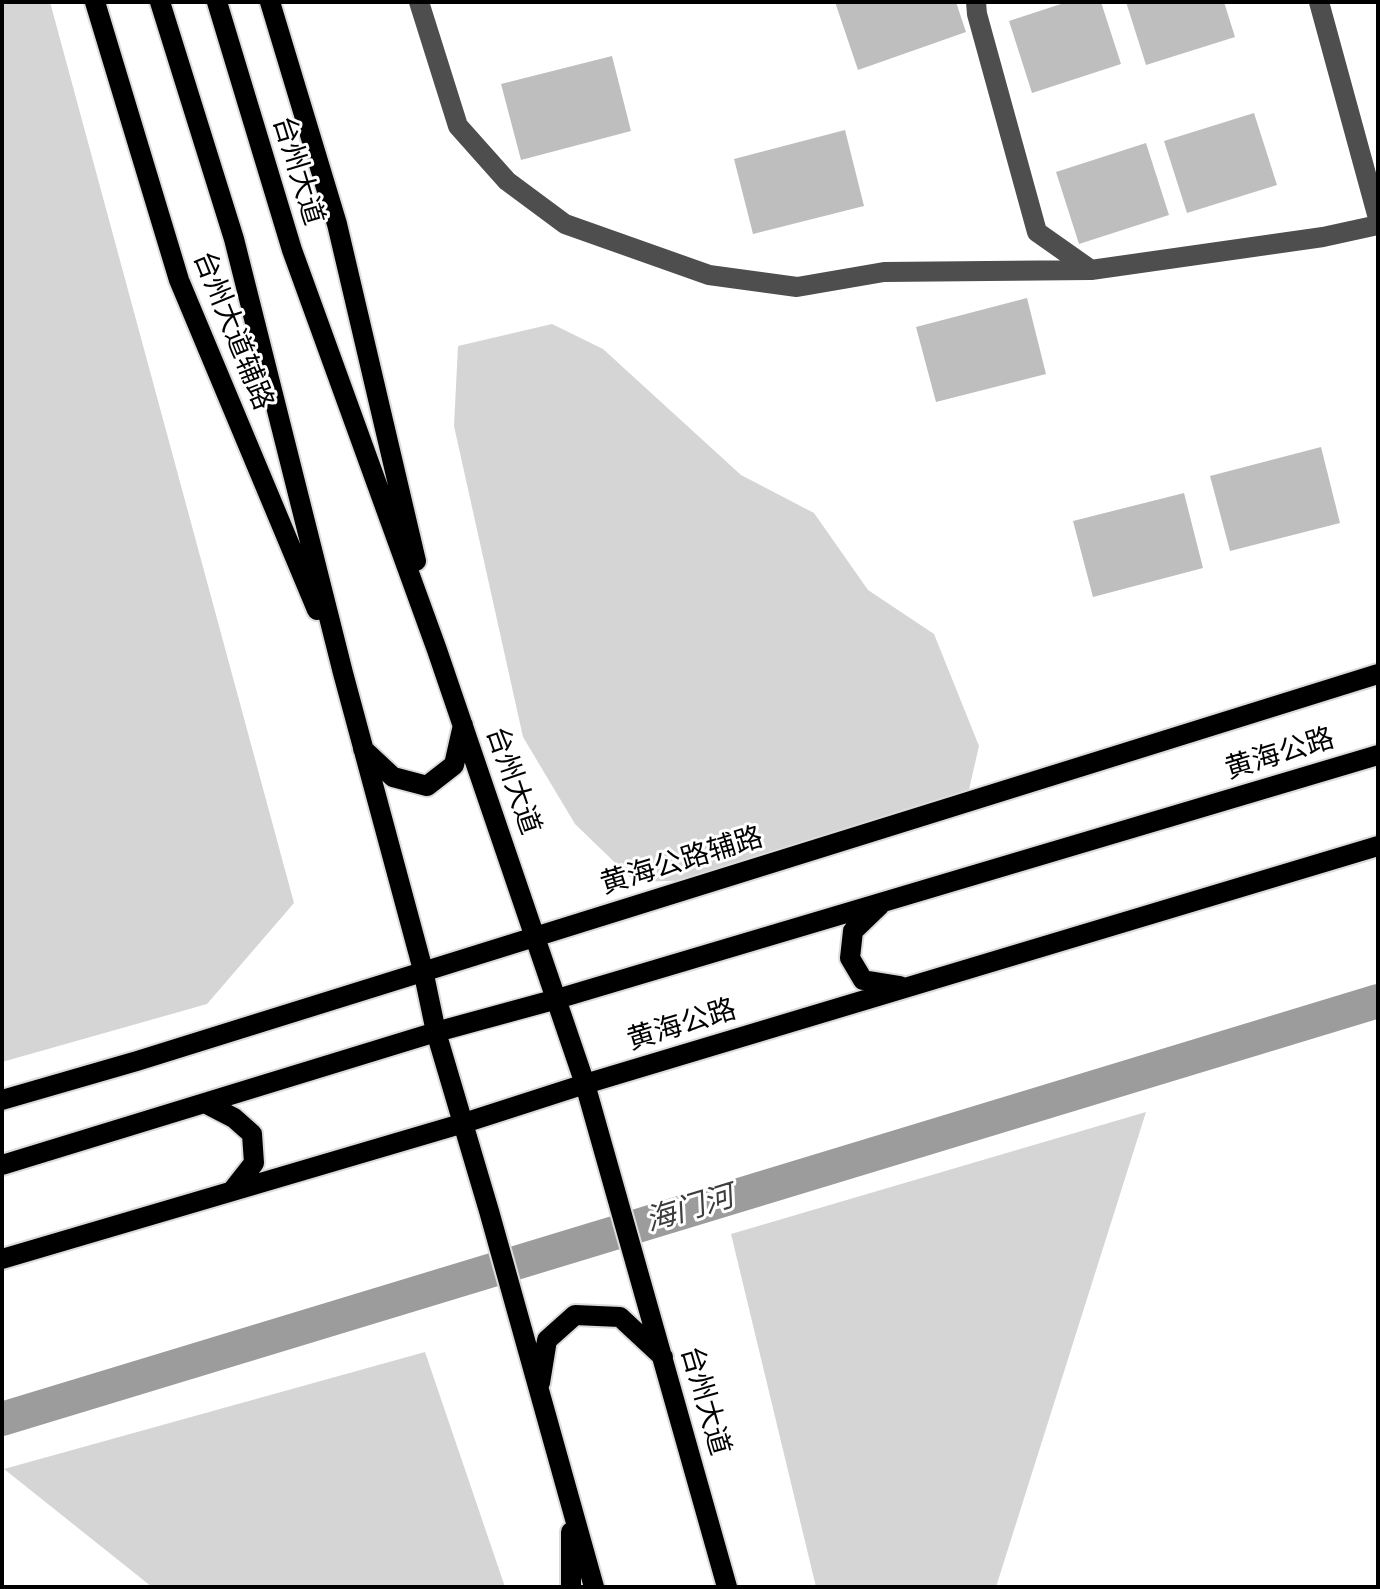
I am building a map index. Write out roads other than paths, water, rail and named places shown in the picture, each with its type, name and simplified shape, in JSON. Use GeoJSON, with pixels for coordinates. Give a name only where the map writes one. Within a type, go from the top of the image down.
{"type":"FeatureCollection","features":[{"type":"Feature","properties":{"kind":"main road","name":"台州大道辅路"},"geometry":{"type":"LineString","coordinates":[[95,2],[179,280],[343,673]]}},
{"type":"Feature","properties":{"kind":"main road"},"geometry":{"type":"LineString","coordinates":[[160,2],[234,239],[343,673],[423,970],[436,1032],[594,1587]]}},
{"type":"Feature","properties":{"kind":"main road","name":"台州大道"},"geometry":{"type":"LineString","coordinates":[[217,2],[292,250],[437,650],[585,1084],[727,1587]]}},
{"type":"Feature","properties":{"kind":"main road"},"geometry":{"type":"LineString","coordinates":[[270,2],[337,224],[437,650]]}},
{"type":"Feature","properties":{"kind":"main road","name":"黄海公路辅路"},"geometry":{"type":"LineString","coordinates":[[2,1100],[137,1061],[1378,674]]}},
{"type":"Feature","properties":{"kind":"main road"},"geometry":{"type":"LineString","coordinates":[[363,749],[393,777],[427,786],[454,765],[463,725]]}},
{"type":"Feature","properties":{"kind":"main road","name":"黄海公路"},"geometry":{"type":"LineString","coordinates":[[2,1165],[436,1032],[557,999],[1378,755]]}},
{"type":"Feature","properties":{"kind":"main road","name":"黄海公路"},"geometry":{"type":"LineString","coordinates":[[2,1259],[464,1123],[1378,846]]}},
{"type":"Feature","properties":{"kind":"main road"},"geometry":{"type":"LineString","coordinates":[[883,902],[853,931],[850,958],[863,980],[908,987]]}},
{"type":"Feature","properties":{"kind":"main road"},"geometry":{"type":"LineString","coordinates":[[205,1103],[234,1118],[252,1134],[254,1163],[232,1191]]}},
{"type":"Feature","properties":{"kind":"main road"},"geometry":{"type":"LineString","coordinates":[[539,1389],[547,1340],[575,1315],[620,1317],[663,1357]]}},
{"type":"Feature","properties":{"kind":"main road"},"geometry":{"type":"LineString","coordinates":[[571,1587],[572,1508]]}},
{"type":"Feature","properties":{"kind":"street"},"geometry":{"type":"LineString","coordinates":[[419,2],[458,126],[507,181],[565,224],[709,275],[797,287],[884,272],[1091,270],[1323,237],[1378,225]]}},
{"type":"Feature","properties":{"kind":"street"},"geometry":{"type":"LineString","coordinates":[[976,2],[1037,232],[1091,270]]}},
{"type":"Feature","properties":{"kind":"street"},"geometry":{"type":"LineString","coordinates":[[1319,2],[1378,218]]}},
{"type":"Feature","properties":{"kind":"waterway","name":"海门河"},"geometry":{"type":"LineString","coordinates":[[2,1419],[1378,1001]]}}]}
